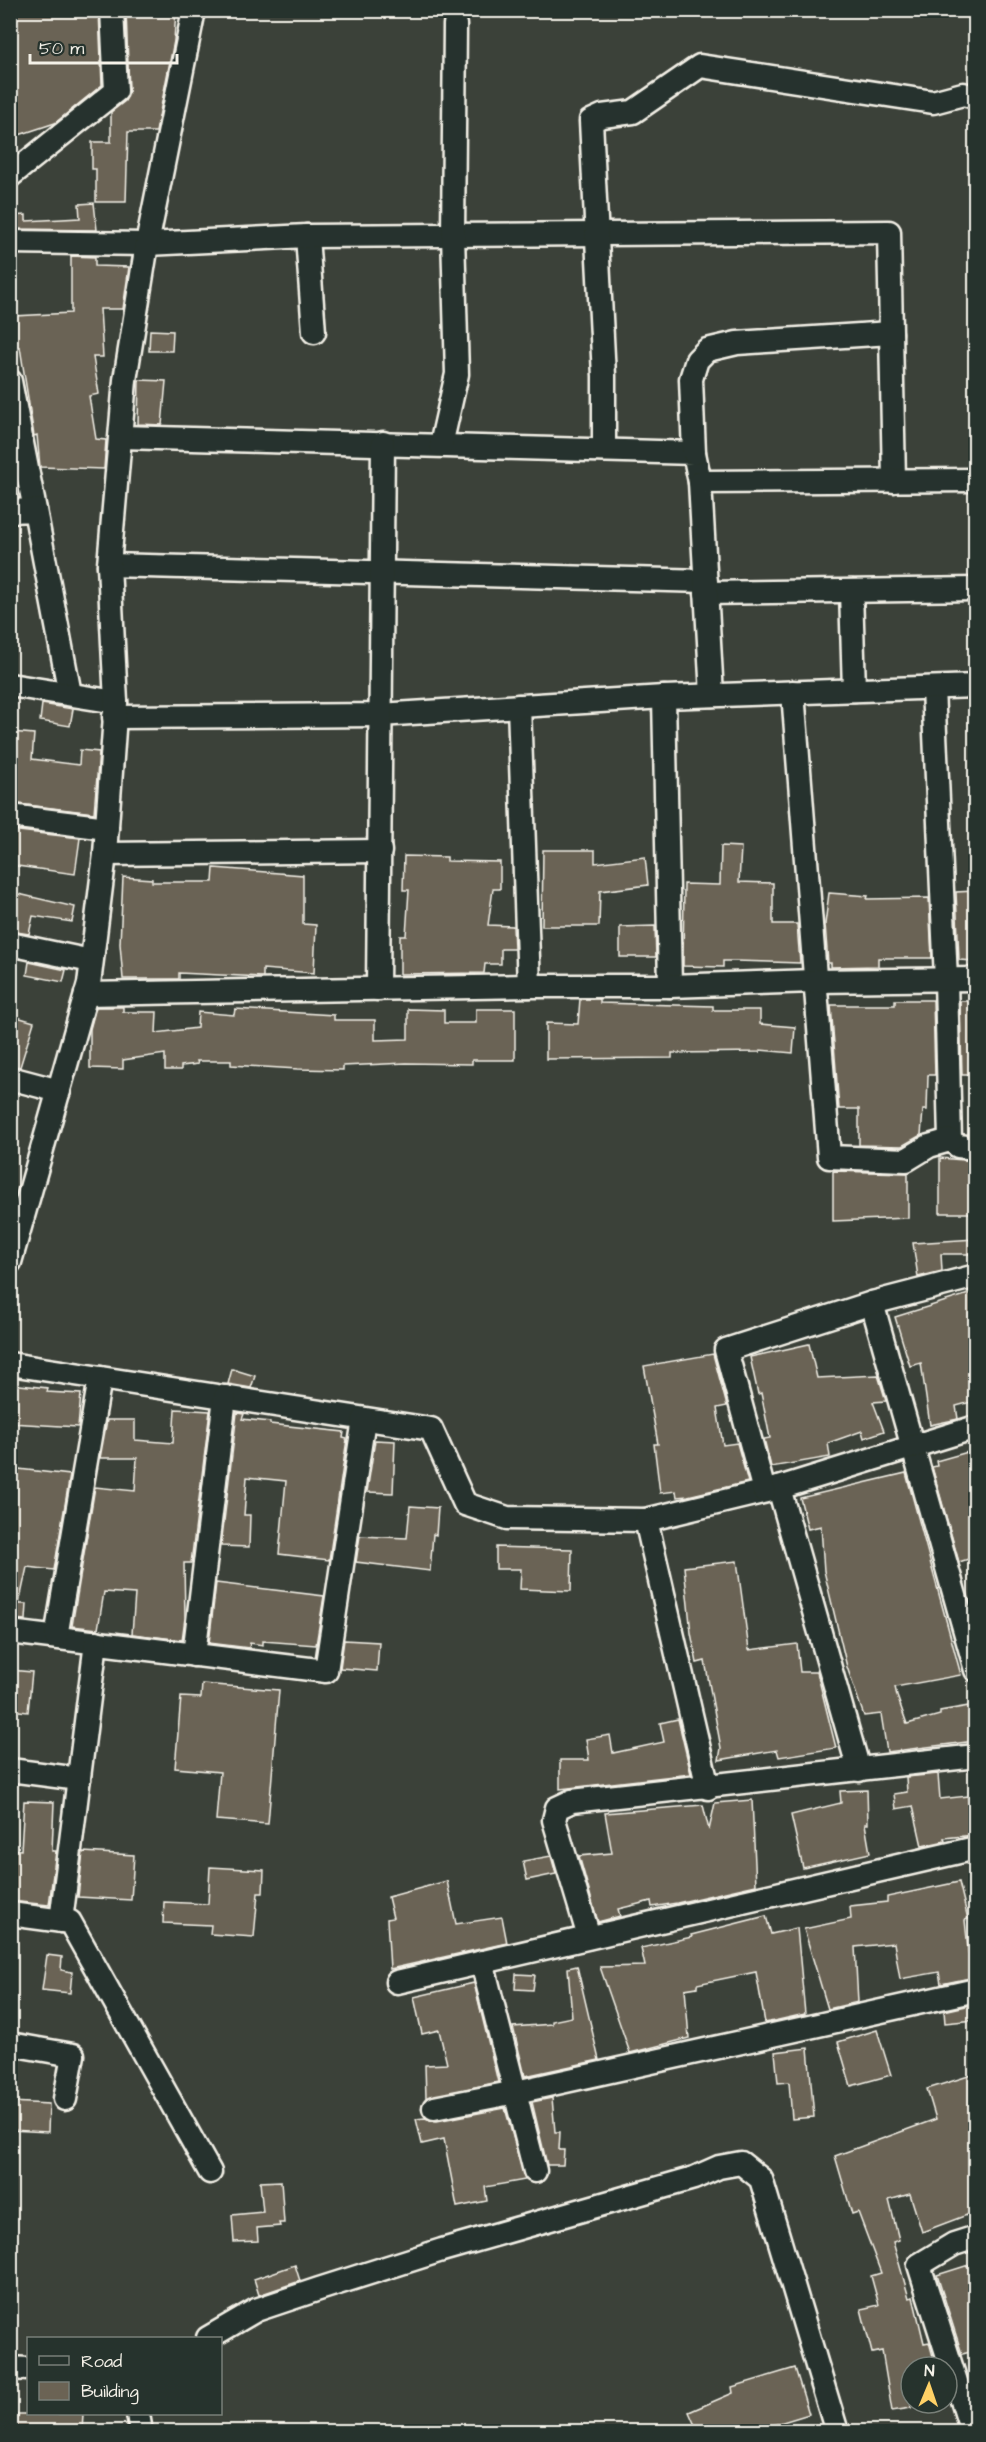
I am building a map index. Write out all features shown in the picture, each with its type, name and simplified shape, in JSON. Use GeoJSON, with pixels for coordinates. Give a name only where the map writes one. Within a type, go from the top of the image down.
{"type":"FeatureCollection","features":[{"type":"Feature","properties":{"kind":"street"},"geometry":{"type":"LineString","coordinates":[[10,176],[116,91],[112,10]]}},
{"type":"Feature","properties":{"kind":"street"},"geometry":{"type":"LineString","coordinates":[[10,1262],[86,994],[92,961],[105,854],[115,710],[109,565],[125,380],[147,244],[194,10]]}},
{"type":"Feature","properties":{"kind":"street"},"geometry":{"type":"LineString","coordinates":[[441,445],[457,374],[453,235],[455,25]]}},
{"type":"Feature","properties":{"kind":"street"},"geometry":{"type":"LineString","coordinates":[[604,450],[604,376],[591,121],[602,116],[633,112],[700,66],[933,102],[963,94],[975,97]]}},
{"type":"Feature","properties":{"kind":"street"},"geometry":{"type":"LineString","coordinates":[[10,242],[147,244],[307,236],[889,232],[894,480]]}},
{"type":"Feature","properties":{"kind":"street"},"geometry":{"type":"LineString","coordinates":[[307,236],[314,332]]}},
{"type":"Feature","properties":{"kind":"street"},"geometry":{"type":"LineString","coordinates":[[712,695],[700,483],[694,453],[691,379],[697,360],[707,350],[737,343],[891,333]]}},
{"type":"Feature","properties":{"kind":"street"},"geometry":{"type":"LineString","coordinates":[[10,381],[70,694]]}},
{"type":"Feature","properties":{"kind":"street"},"geometry":{"type":"LineString","coordinates":[[121,437],[383,442],[694,453]]}},
{"type":"Feature","properties":{"kind":"street"},"geometry":{"type":"LineString","coordinates":[[378,988],[383,442]]}},
{"type":"Feature","properties":{"kind":"street"},"geometry":{"type":"LineString","coordinates":[[700,483],[975,480]]}},
{"type":"Feature","properties":{"kind":"street"},"geometry":{"type":"LineString","coordinates":[[10,511],[35,510]]}},
{"type":"Feature","properties":{"kind":"street"},"geometry":{"type":"LineString","coordinates":[[109,565],[382,571],[706,587],[851,591],[975,589]]}},
{"type":"Feature","properties":{"kind":"street"},"geometry":{"type":"LineString","coordinates":[[851,591],[854,690]]}},
{"type":"Feature","properties":{"kind":"street"},"geometry":{"type":"LineString","coordinates":[[10,685],[70,694],[115,710],[380,715],[664,697],[975,686]]}},
{"type":"Feature","properties":{"kind":"street"},"geometry":{"type":"LineString","coordinates":[[933,688],[946,980],[950,1140]]}},
{"type":"Feature","properties":{"kind":"street"},"geometry":{"type":"LineString","coordinates":[[793,692],[829,1157],[906,1160],[929,1146],[950,1140]]}},
{"type":"Feature","properties":{"kind":"street"},"geometry":{"type":"LineString","coordinates":[[664,697],[670,986]]}},
{"type":"Feature","properties":{"kind":"street"},"geometry":{"type":"LineString","coordinates":[[519,706],[529,986]]}},
{"type":"Feature","properties":{"kind":"street"},"geometry":{"type":"LineString","coordinates":[[10,816],[107,828]]}},
{"type":"Feature","properties":{"kind":"street"},"geometry":{"type":"LineString","coordinates":[[105,854],[380,851]]}},
{"type":"Feature","properties":{"kind":"street"},"geometry":{"type":"LineString","coordinates":[[10,944],[92,961]]}},
{"type":"Feature","properties":{"kind":"street"},"geometry":{"type":"LineString","coordinates":[[86,994],[378,988],[670,986],[975,979]]}},
{"type":"Feature","properties":{"kind":"street"},"geometry":{"type":"LineString","coordinates":[[10,1078],[59,1091]]}},
{"type":"Feature","properties":{"kind":"street"},"geometry":{"type":"LineString","coordinates":[[950,1140],[958,1146],[975,1148]]}},
{"type":"Feature","properties":{"kind":"street"},"geometry":{"type":"LineString","coordinates":[[859,1770],[726,1350],[872,1303],[975,1276]]}},
{"type":"Feature","properties":{"kind":"street"},"geometry":{"type":"LineString","coordinates":[[872,1303],[975,1670]]}},
{"type":"Feature","properties":{"kind":"street"},"geometry":{"type":"LineString","coordinates":[[10,1364],[431,1430],[465,1504],[507,1518],[646,1520],[771,1490],[975,1427]]}},
{"type":"Feature","properties":{"kind":"street"},"geometry":{"type":"LineString","coordinates":[[56,1637],[100,1378]]}},
{"type":"Feature","properties":{"kind":"street"},"geometry":{"type":"LineString","coordinates":[[194,1655],[225,1397]]}},
{"type":"Feature","properties":{"kind":"street"},"geometry":{"type":"LineString","coordinates":[[10,1632],[326,1671],[364,1419]]}},
{"type":"Feature","properties":{"kind":"street"},"geometry":{"type":"LineString","coordinates":[[646,1520],[708,1788]]}},
{"type":"Feature","properties":{"kind":"street"},"geometry":{"type":"LineString","coordinates":[[61,1921],[96,1642]]}},
{"type":"Feature","properties":{"kind":"street"},"geometry":{"type":"LineString","coordinates":[[589,1937],[554,1820],[556,1808],[572,1801],[708,1788],[975,1756]]}},
{"type":"Feature","properties":{"kind":"street"},"geometry":{"type":"LineString","coordinates":[[10,1770],[79,1779]]}},
{"type":"Feature","properties":{"kind":"street"},"geometry":{"type":"LineString","coordinates":[[397,1982],[975,1848]]}},
{"type":"Feature","properties":{"kind":"street"},"geometry":{"type":"LineString","coordinates":[[10,1914],[70,1922],[210,2172]]}},
{"type":"Feature","properties":{"kind":"street"},"geometry":{"type":"LineString","coordinates":[[482,1962],[535,2171]]}},
{"type":"Feature","properties":{"kind":"street"},"geometry":{"type":"LineString","coordinates":[[434,2108],[516,2092],[975,1990]]}},
{"type":"Feature","properties":{"kind":"street"},"geometry":{"type":"LineString","coordinates":[[10,2044],[74,2055],[65,2099]]}},
{"type":"Feature","properties":{"kind":"street"},"geometry":{"type":"LineString","coordinates":[[210,2337],[256,2310],[319,2289],[442,2250],[694,2178],[719,2167],[741,2163],[761,2179],[837,2432]]}},
{"type":"Feature","properties":{"kind":"street"},"geometry":{"type":"LineString","coordinates":[[972,2432],[919,2265],[954,2244],[975,2237]]}},
{"type":"Feature","properties":{"kind":"street"},"geometry":{"type":"LineString","coordinates":[[10,2368],[27,2369]]}},
{"type":"Feature","properties":{"kind":"street"},"geometry":{"type":"LineString","coordinates":[[138,2415],[141,2432]]}},
{"type":"Feature","properties":{"kind":"building"},"geometry":{"type":"Polygon","coordinates":[[[10,10],[99,10],[102,85],[55,123],[10,138],[10,10]]]}},
{"type":"Feature","properties":{"kind":"building"},"geometry":{"type":"Polygon","coordinates":[[[126,10],[176,10],[174,41],[156,132],[128,132],[126,202],[96,202],[96,169],[92,169],[92,142],[111,142],[111,112],[125,101],[129,91],[126,10]]]}},
{"type":"Feature","properties":{"kind":"building"},"geometry":{"type":"Polygon","coordinates":[[[94,203],[97,230],[10,229],[10,216],[26,215],[26,221],[80,218],[79,204],[94,203]]]}},
{"type":"Feature","properties":{"kind":"building"},"geometry":{"type":"Polygon","coordinates":[[[71,256],[95,257],[95,266],[129,267],[123,309],[100,309],[103,357],[93,357],[99,394],[89,396],[96,439],[106,440],[104,469],[40,467],[37,435],[34,436],[20,347],[15,347],[14,316],[71,313],[71,256]]]}},
{"type":"Feature","properties":{"kind":"building"},"geometry":{"type":"Polygon","coordinates":[[[150,330],[173,331],[172,351],[149,351],[150,330]]]}},
{"type":"Feature","properties":{"kind":"building"},"geometry":{"type":"Polygon","coordinates":[[[139,380],[166,381],[162,425],[138,424],[139,380]]]}},
{"type":"Feature","properties":{"kind":"building"},"geometry":{"type":"Polygon","coordinates":[[[42,704],[73,709],[70,726],[40,721],[42,704]]]}},
{"type":"Feature","properties":{"kind":"building"},"geometry":{"type":"Polygon","coordinates":[[[11,732],[34,734],[32,759],[79,765],[80,750],[99,752],[94,813],[10,803],[11,732]]]}},
{"type":"Feature","properties":{"kind":"building"},"geometry":{"type":"Polygon","coordinates":[[[10,830],[80,838],[75,874],[10,865],[10,830]]]}},
{"type":"Feature","properties":{"kind":"building"},"geometry":{"type":"Polygon","coordinates":[[[721,846],[741,847],[739,882],[773,883],[773,924],[797,924],[800,963],[723,961],[723,967],[683,966],[684,884],[720,885],[721,846]]]}},
{"type":"Feature","properties":{"kind":"building"},"geometry":{"type":"Polygon","coordinates":[[[543,850],[595,850],[595,863],[645,857],[648,885],[600,891],[599,926],[542,926],[543,850]]]}},
{"type":"Feature","properties":{"kind":"building"},"geometry":{"type":"Polygon","coordinates":[[[404,856],[447,857],[447,861],[500,862],[500,889],[493,889],[488,925],[513,926],[514,949],[501,949],[501,964],[485,964],[484,973],[400,974],[400,936],[406,936],[409,890],[403,890],[404,856]]]}},
{"type":"Feature","properties":{"kind":"building"},"geometry":{"type":"Polygon","coordinates":[[[214,868],[303,875],[303,924],[316,925],[314,973],[263,969],[263,977],[179,973],[179,979],[123,979],[120,944],[123,877],[152,879],[152,882],[213,882],[214,868]]]}},
{"type":"Feature","properties":{"kind":"building"},"geometry":{"type":"Polygon","coordinates":[[[975,891],[975,961],[959,960],[956,892],[975,891]]]}},
{"type":"Feature","properties":{"kind":"building"},"geometry":{"type":"Polygon","coordinates":[[[10,892],[75,907],[72,922],[33,916],[29,934],[10,931],[10,892]]]}},
{"type":"Feature","properties":{"kind":"building"},"geometry":{"type":"Polygon","coordinates":[[[829,893],[868,896],[867,899],[929,898],[932,958],[878,958],[878,966],[831,967],[831,963],[828,963],[825,924],[829,893]]]}},
{"type":"Feature","properties":{"kind":"building"},"geometry":{"type":"Polygon","coordinates":[[[655,926],[656,957],[620,957],[620,927],[655,926]]]}},
{"type":"Feature","properties":{"kind":"building"},"geometry":{"type":"Polygon","coordinates":[[[29,962],[66,970],[63,982],[27,975],[29,962]]]}},
{"type":"Feature","properties":{"kind":"building"},"geometry":{"type":"Polygon","coordinates":[[[580,999],[600,999],[600,1003],[713,1006],[713,1010],[760,1010],[760,1024],[795,1027],[793,1053],[760,1050],[760,1052],[672,1053],[672,1058],[546,1059],[546,1023],[578,1024],[580,999]]]}},
{"type":"Feature","properties":{"kind":"building"},"geometry":{"type":"Polygon","coordinates":[[[895,1000],[933,1000],[935,1075],[928,1075],[927,1110],[923,1110],[921,1135],[902,1146],[859,1145],[859,1109],[839,1109],[831,1005],[895,1005],[895,1000]]]}},
{"type":"Feature","properties":{"kind":"building"},"geometry":{"type":"Polygon","coordinates":[[[960,1001],[975,1001],[975,1075],[962,1075],[960,1001]]]}},
{"type":"Feature","properties":{"kind":"building"},"geometry":{"type":"Polygon","coordinates":[[[96,1007],[123,1007],[123,1012],[157,1012],[156,1033],[197,1028],[198,1012],[234,1015],[235,1009],[334,1015],[334,1020],[375,1020],[375,1040],[408,1039],[408,1009],[444,1010],[444,1023],[476,1023],[476,1009],[515,1009],[515,1060],[472,1060],[472,1064],[406,1063],[343,1066],[343,1070],[231,1065],[231,1061],[197,1061],[198,1064],[181,1066],[181,1070],[165,1070],[165,1054],[123,1060],[123,1069],[90,1068],[90,1029],[96,1007]]]}},
{"type":"Feature","properties":{"kind":"building"},"geometry":{"type":"Polygon","coordinates":[[[10,1015],[34,1022],[20,1067],[10,1065],[10,1015]]]}},
{"type":"Feature","properties":{"kind":"building"},"geometry":{"type":"Polygon","coordinates":[[[940,1158],[975,1161],[975,1213],[940,1213],[940,1158]]]}},
{"type":"Feature","properties":{"kind":"building"},"geometry":{"type":"Polygon","coordinates":[[[833,1171],[908,1173],[908,1218],[833,1221],[833,1171]]]}},
{"type":"Feature","properties":{"kind":"building"},"geometry":{"type":"Polygon","coordinates":[[[975,1239],[975,1254],[941,1254],[942,1271],[918,1277],[913,1243],[975,1239]]]}},
{"type":"Feature","properties":{"kind":"building"},"geometry":{"type":"Polygon","coordinates":[[[975,1292],[975,1401],[956,1406],[958,1419],[930,1425],[921,1363],[910,1366],[895,1317],[975,1292]]]}},
{"type":"Feature","properties":{"kind":"building"},"geometry":{"type":"Polygon","coordinates":[[[809,1344],[817,1378],[878,1375],[886,1401],[873,1402],[884,1431],[864,1438],[862,1431],[828,1443],[830,1457],[771,1467],[764,1439],[770,1438],[761,1393],[758,1394],[750,1357],[809,1344]]]}},
{"type":"Feature","properties":{"kind":"building"},"geometry":{"type":"Polygon","coordinates":[[[713,1354],[727,1406],[717,1408],[723,1445],[737,1443],[748,1482],[688,1496],[677,1497],[676,1491],[660,1493],[654,1444],[658,1444],[644,1366],[713,1354]]]}},
{"type":"Feature","properties":{"kind":"building"},"geometry":{"type":"Polygon","coordinates":[[[232,1369],[255,1376],[251,1388],[228,1384],[232,1369]]]}},
{"type":"Feature","properties":{"kind":"building"},"geometry":{"type":"Polygon","coordinates":[[[10,1384],[48,1388],[47,1392],[81,1394],[78,1427],[10,1423],[10,1384]]]}},
{"type":"Feature","properties":{"kind":"building"},"geometry":{"type":"Polygon","coordinates":[[[175,1409],[210,1411],[191,1563],[184,1563],[185,1618],[182,1640],[132,1634],[135,1594],[104,1592],[98,1629],[72,1626],[95,1487],[135,1491],[137,1458],[100,1458],[107,1420],[135,1420],[135,1440],[173,1443],[175,1409]]]}},
{"type":"Feature","properties":{"kind":"building"},"geometry":{"type":"Polygon","coordinates":[[[237,1413],[244,1414],[242,1419],[270,1422],[270,1424],[344,1432],[343,1438],[347,1439],[329,1560],[279,1554],[286,1481],[247,1477],[244,1515],[250,1515],[249,1547],[221,1546],[237,1413]]]}},
{"type":"Feature","properties":{"kind":"building"},"geometry":{"type":"Polygon","coordinates":[[[375,1440],[395,1441],[393,1493],[367,1492],[375,1440]]]}},
{"type":"Feature","properties":{"kind":"building"},"geometry":{"type":"Polygon","coordinates":[[[975,1450],[975,1557],[959,1562],[932,1467],[937,1466],[936,1461],[975,1450]]]}},
{"type":"Feature","properties":{"kind":"building"},"geometry":{"type":"Polygon","coordinates":[[[10,1468],[70,1475],[54,1570],[27,1567],[19,1604],[27,1604],[26,1620],[10,1619],[10,1468]]]}},
{"type":"Feature","properties":{"kind":"building"},"geometry":{"type":"Polygon","coordinates":[[[906,1473],[961,1675],[895,1687],[897,1696],[907,1724],[940,1715],[940,1711],[975,1705],[975,1741],[887,1752],[881,1714],[864,1716],[847,1667],[824,1571],[821,1526],[808,1529],[800,1498],[906,1473]]]}},
{"type":"Feature","properties":{"kind":"building"},"geometry":{"type":"Polygon","coordinates":[[[410,1506],[438,1508],[430,1571],[356,1562],[360,1536],[407,1538],[410,1506]]]}},
{"type":"Feature","properties":{"kind":"building"},"geometry":{"type":"Polygon","coordinates":[[[496,1547],[572,1549],[571,1591],[520,1589],[521,1569],[496,1569],[496,1547]]]}},
{"type":"Feature","properties":{"kind":"building"},"geometry":{"type":"Polygon","coordinates":[[[737,1561],[749,1650],[797,1644],[800,1672],[817,1672],[836,1748],[779,1757],[777,1750],[719,1760],[721,1748],[705,1661],[697,1663],[691,1633],[684,1567],[737,1561]]]}},
{"type":"Feature","properties":{"kind":"building"},"geometry":{"type":"Polygon","coordinates":[[[216,1583],[324,1596],[316,1645],[263,1641],[263,1645],[250,1643],[249,1648],[209,1643],[216,1583]]]}},
{"type":"Feature","properties":{"kind":"building"},"geometry":{"type":"Polygon","coordinates":[[[344,1640],[379,1642],[377,1671],[340,1668],[344,1640]]]}},
{"type":"Feature","properties":{"kind":"building"},"geometry":{"type":"Polygon","coordinates":[[[10,1670],[32,1672],[28,1712],[10,1710],[10,1670]]]}},
{"type":"Feature","properties":{"kind":"building"},"geometry":{"type":"Polygon","coordinates":[[[202,1684],[279,1690],[268,1824],[216,1820],[220,1772],[175,1768],[181,1697],[201,1698],[202,1684]]]}},
{"type":"Feature","properties":{"kind":"building"},"geometry":{"type":"Polygon","coordinates":[[[678,1719],[691,1774],[560,1789],[560,1760],[589,1760],[586,1739],[610,1735],[613,1753],[664,1742],[660,1723],[678,1719]]]}},
{"type":"Feature","properties":{"kind":"building"},"geometry":{"type":"Polygon","coordinates":[[[938,1774],[940,1799],[968,1796],[969,1810],[975,1809],[975,1835],[944,1838],[945,1841],[922,1846],[913,1806],[896,1809],[894,1794],[907,1792],[906,1777],[938,1774]]]}},
{"type":"Feature","properties":{"kind":"building"},"geometry":{"type":"Polygon","coordinates":[[[867,1790],[868,1824],[865,1824],[870,1853],[803,1868],[791,1815],[841,1803],[840,1791],[867,1790]]]}},
{"type":"Feature","properties":{"kind":"building"},"geometry":{"type":"Polygon","coordinates":[[[752,1800],[756,1885],[652,1907],[651,1901],[618,1909],[620,1916],[598,1922],[579,1856],[612,1853],[605,1813],[703,1805],[709,1830],[715,1803],[752,1800]]]}},
{"type":"Feature","properties":{"kind":"building"},"geometry":{"type":"Polygon","coordinates":[[[24,1801],[54,1802],[52,1851],[56,1851],[49,1905],[10,1901],[10,1849],[21,1850],[24,1801]]]}},
{"type":"Feature","properties":{"kind":"building"},"geometry":{"type":"Polygon","coordinates":[[[83,1852],[134,1855],[131,1900],[78,1897],[83,1852]]]}},
{"type":"Feature","properties":{"kind":"building"},"geometry":{"type":"Polygon","coordinates":[[[551,1856],[556,1874],[527,1880],[523,1861],[551,1856]]]}},
{"type":"Feature","properties":{"kind":"building"},"geometry":{"type":"Polygon","coordinates":[[[210,1867],[264,1870],[263,1893],[258,1893],[254,1937],[210,1934],[211,1925],[163,1923],[164,1902],[208,1904],[210,1867]]]}},
{"type":"Feature","properties":{"kind":"building"},"geometry":{"type":"Polygon","coordinates":[[[447,1881],[456,1924],[502,1917],[507,1943],[390,1969],[387,1919],[393,1918],[388,1897],[447,1881]]]}},
{"type":"Feature","properties":{"kind":"building"},"geometry":{"type":"Polygon","coordinates":[[[959,1882],[968,1919],[965,1920],[969,1958],[974,1957],[975,1977],[941,1984],[939,1972],[900,1979],[894,1943],[855,1947],[858,2002],[828,2009],[804,1929],[851,1919],[850,1906],[887,1902],[887,1897],[959,1882]]]}},
{"type":"Feature","properties":{"kind":"building"},"geometry":{"type":"Polygon","coordinates":[[[766,1916],[771,1934],[797,1928],[805,2014],[765,2023],[756,1972],[697,1984],[697,1987],[685,1989],[689,2038],[630,2053],[600,1967],[645,1966],[641,1948],[692,1937],[691,1935],[766,1916]]]}},
{"type":"Feature","properties":{"kind":"building"},"geometry":{"type":"Polygon","coordinates":[[[47,1955],[62,1957],[61,1970],[72,1972],[70,1993],[42,1990],[47,1955]]]}},
{"type":"Feature","properties":{"kind":"building"},"geometry":{"type":"Polygon","coordinates":[[[577,1966],[599,2060],[525,2076],[513,2027],[552,2024],[552,2021],[572,2017],[568,1968],[577,1966]]]}},
{"type":"Feature","properties":{"kind":"building"},"geometry":{"type":"Polygon","coordinates":[[[516,1974],[535,1975],[533,1990],[515,1989],[516,1974]]]}},
{"type":"Feature","properties":{"kind":"building"},"geometry":{"type":"Polygon","coordinates":[[[474,1983],[498,2082],[426,2098],[425,2065],[447,2064],[439,2030],[422,2034],[414,1997],[474,1983]]]}},
{"type":"Feature","properties":{"kind":"building"},"geometry":{"type":"Polygon","coordinates":[[[975,2004],[975,2020],[945,2023],[944,2011],[975,2004]]]}},
{"type":"Feature","properties":{"kind":"building"},"geometry":{"type":"Polygon","coordinates":[[[877,2030],[891,2075],[851,2086],[838,2042],[877,2030]]]}},
{"type":"Feature","properties":{"kind":"building"},"geometry":{"type":"Polygon","coordinates":[[[808,2048],[814,2117],[792,2119],[789,2082],[778,2083],[775,2052],[808,2048]]]}},
{"type":"Feature","properties":{"kind":"building"},"geometry":{"type":"Polygon","coordinates":[[[975,2074],[975,2212],[922,2232],[910,2194],[889,2200],[899,2240],[893,2242],[909,2298],[913,2297],[924,2343],[929,2342],[933,2355],[899,2355],[899,2410],[892,2411],[882,2351],[872,2353],[861,2309],[879,2305],[871,2276],[881,2273],[858,2212],[852,2214],[835,2156],[936,2119],[927,2089],[975,2074]]]}},
{"type":"Feature","properties":{"kind":"building"},"geometry":{"type":"Polygon","coordinates":[[[552,2098],[555,2132],[560,2132],[559,2150],[564,2150],[563,2165],[547,2165],[532,2102],[552,2098]]]}},
{"type":"Feature","properties":{"kind":"building"},"geometry":{"type":"Polygon","coordinates":[[[10,2102],[49,2104],[48,2132],[10,2130],[10,2102]]]}},
{"type":"Feature","properties":{"kind":"building"},"geometry":{"type":"Polygon","coordinates":[[[505,2108],[525,2180],[485,2187],[487,2201],[457,2207],[444,2139],[422,2144],[416,2119],[425,2118],[437,2121],[505,2108]]]}},
{"type":"Feature","properties":{"kind":"building"},"geometry":{"type":"Polygon","coordinates":[[[281,2181],[284,2223],[279,2223],[280,2226],[257,2228],[258,2241],[234,2242],[232,2215],[263,2212],[260,2182],[281,2181]]]}},
{"type":"Feature","properties":{"kind":"building"},"geometry":{"type":"Polygon","coordinates":[[[975,2263],[975,2351],[962,2354],[937,2275],[975,2263]]]}},
{"type":"Feature","properties":{"kind":"building"},"geometry":{"type":"Polygon","coordinates":[[[295,2265],[300,2281],[259,2295],[254,2279],[295,2265]]]}},
{"type":"Feature","properties":{"kind":"building"},"geometry":{"type":"Polygon","coordinates":[[[795,2368],[809,2414],[750,2432],[745,2432],[743,2424],[727,2432],[698,2432],[689,2412],[733,2393],[732,2387],[795,2368]]]}},
{"type":"Feature","properties":{"kind":"building"},"geometry":{"type":"Polygon","coordinates":[[[18,2414],[83,2415],[82,2432],[17,2432],[18,2414]]]}}]}
